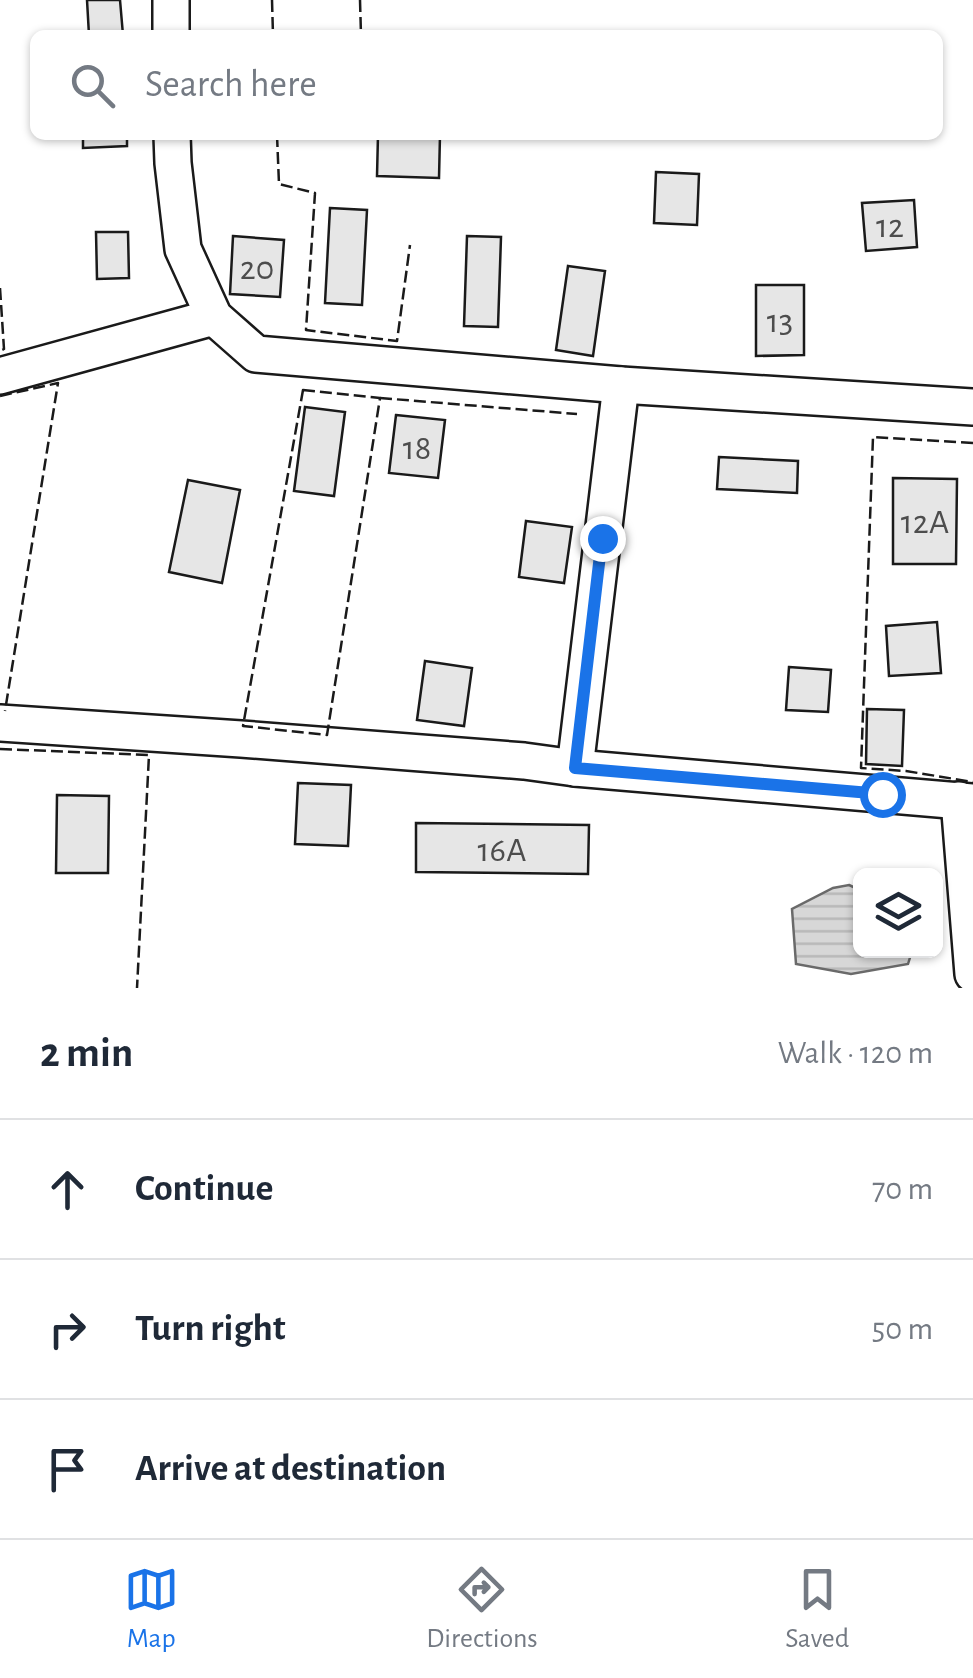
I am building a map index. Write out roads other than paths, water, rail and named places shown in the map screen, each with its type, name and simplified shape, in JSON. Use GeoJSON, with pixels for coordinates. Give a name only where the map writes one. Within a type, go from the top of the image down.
{"type":"FeatureCollection","features":[{"type":"Feature","properties":{"kind":"street"},"geometry":{"type":"LineString","coordinates":[[170,0],[171,30]]}},
{"type":"Feature","properties":{"kind":"street"},"geometry":{"type":"LineString","coordinates":[[172,140],[183,250],[214,317],[256,354],[621,384],[973,407]]}},
{"type":"Feature","properties":{"kind":"street"},"geometry":{"type":"LineString","coordinates":[[0,376],[214,317]]}},
{"type":"Feature","properties":{"kind":"street"},"geometry":{"type":"LineString","coordinates":[[575,768],[621,384]]}},
{"type":"Feature","properties":{"kind":"street"},"geometry":{"type":"LineString","coordinates":[[0,723],[524,761],[966,801],[973,974]]}}]}
